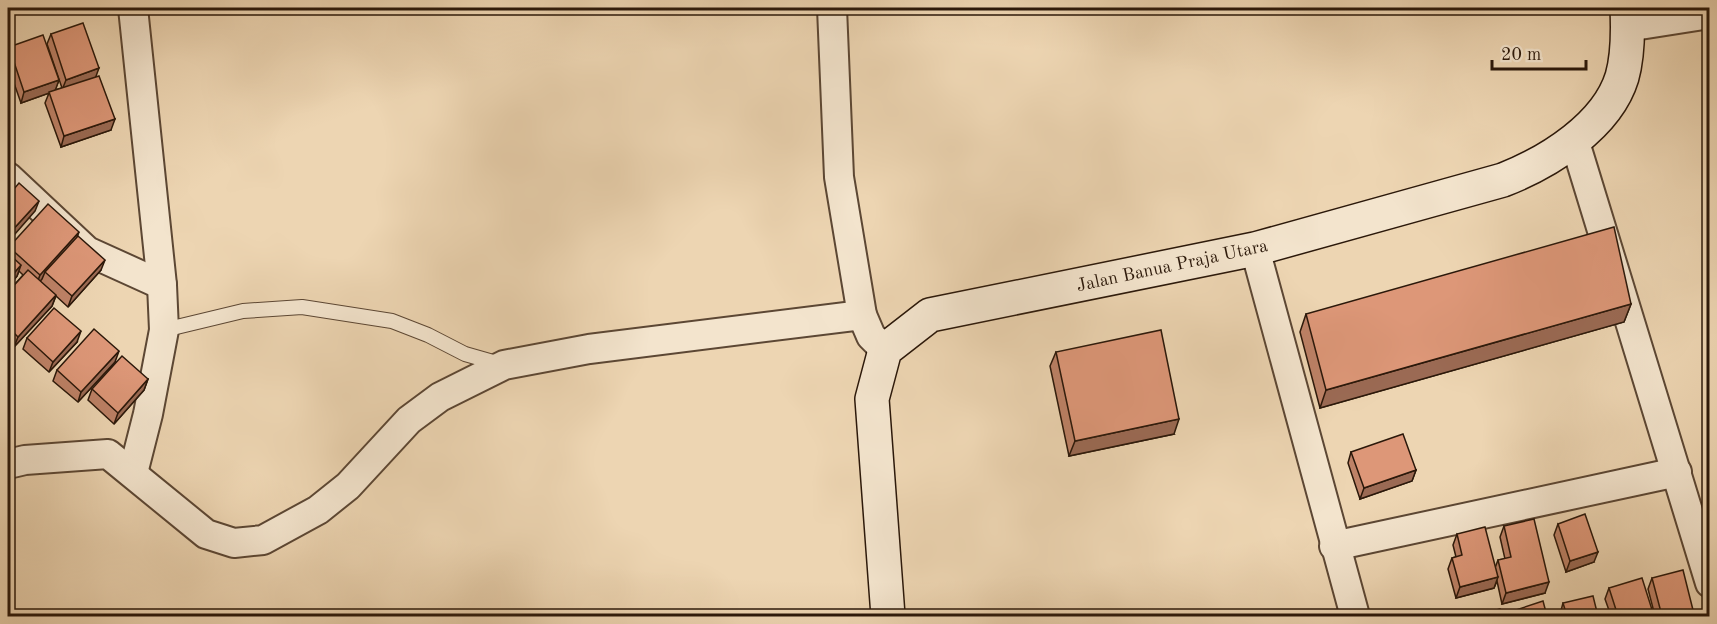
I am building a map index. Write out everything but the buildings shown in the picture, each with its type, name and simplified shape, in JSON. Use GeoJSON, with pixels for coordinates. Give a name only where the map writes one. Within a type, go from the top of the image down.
{"type":"FeatureCollection","features":[{"type":"Feature","properties":{"kind":"street"},"geometry":{"type":"LineString","coordinates":[[133,8],[162,285],[164,330],[148,414],[133,473]]}},
{"type":"Feature","properties":{"kind":"street"},"geometry":{"type":"LineString","coordinates":[[832,8],[839,177],[862,315],[871,336],[885,350],[872,399],[888,616]]}},
{"type":"Feature","properties":{"kind":"street"},"geometry":{"type":"LineString","coordinates":[[1627,17],[1710,14]]}},
{"type":"Feature","properties":{"kind":"street","name":"Jalan Banua Praja Utara"},"geometry":{"type":"LineString","coordinates":[[885,350],[930,315],[1255,249],[1503,180],[1527,171],[1574,139],[1601,115],[1622,77],[1627,17]]}},
{"type":"Feature","properties":{"kind":"street"},"geometry":{"type":"LineString","coordinates":[[1574,139],[1708,576]]}},
{"type":"Feature","properties":{"kind":"street"},"geometry":{"type":"LineString","coordinates":[[8,177],[87,251],[162,285]]}},
{"type":"Feature","properties":{"kind":"street"},"geometry":{"type":"LineString","coordinates":[[1255,249],[1334,546],[1355,616]]}},
{"type":"Feature","properties":{"kind":"street"},"geometry":{"type":"LineString","coordinates":[[13,455],[108,454],[133,473],[171,508],[206,534],[234,543],[263,540],[318,510],[348,486],[409,420],[440,397],[504,364],[590,349],[862,315]]}},
{"type":"Feature","properties":{"kind":"street"},"geometry":{"type":"LineString","coordinates":[[1334,546],[1677,472]]}},
{"type":"Feature","properties":{"kind":"lane"},"geometry":{"type":"LineString","coordinates":[[164,330],[243,311],[302,308],[392,321],[428,335],[465,354],[504,364]]}}]}
